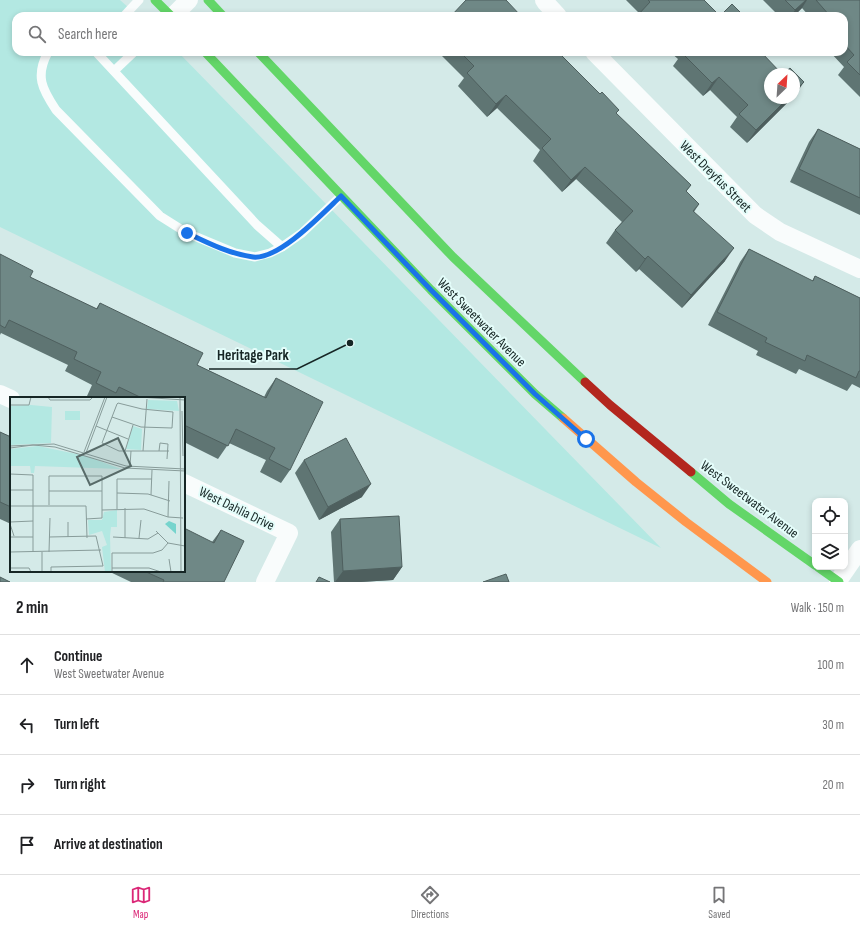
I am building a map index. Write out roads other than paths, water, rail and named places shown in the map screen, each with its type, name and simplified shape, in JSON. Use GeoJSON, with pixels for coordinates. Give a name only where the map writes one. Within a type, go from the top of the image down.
{"type":"FeatureCollection","features":[{"type":"Feature","properties":{"kind":"street"},"geometry":{"type":"LineString","coordinates":[[155,0],[168,12]]}},
{"type":"Feature","properties":{"kind":"street"},"geometry":{"type":"LineString","coordinates":[[176,12],[189,0]]}},
{"type":"Feature","properties":{"kind":"street"},"geometry":{"type":"LineString","coordinates":[[208,0],[219,12]]}},
{"type":"Feature","properties":{"kind":"street"},"geometry":{"type":"LineString","coordinates":[[544,0],[554,12]]}},
{"type":"Feature","properties":{"kind":"street","name":"West Sweetwater Avenue"},"geometry":{"type":"LineString","coordinates":[[209,56],[431,290],[535,394],[636,482],[692,527],[767,582]]}},
{"type":"Feature","properties":{"kind":"street","name":"West Sweetwater Avenue"},"geometry":{"type":"LineString","coordinates":[[262,56],[453,257],[532,334],[610,405],[729,504],[812,563]]}},
{"type":"Feature","properties":{"kind":"street","name":"West Dreyfus Street"},"geometry":{"type":"LineString","coordinates":[[598,56],[755,215],[780,232],[860,269]]}},
{"type":"Feature","properties":{"kind":"street"},"geometry":{"type":"LineString","coordinates":[[0,394],[10,399]]}},
{"type":"Feature","properties":{"kind":"street","name":"West Dahlia Drive"},"geometry":{"type":"LineString","coordinates":[[185,482],[289,533],[266,582]]}},
{"type":"Feature","properties":{"kind":"street"},"geometry":{"type":"LineString","coordinates":[[822,570],[839,582],[860,549]]}},
{"type":"Feature","properties":{"kind":"lane"},"geometry":{"type":"LineString","coordinates":[[128,12],[139,0]]}},
{"type":"Feature","properties":{"kind":"lane"},"geometry":{"type":"LineString","coordinates":[[46,56],[41,70],[44,93],[56,110],[160,216],[187,233],[235,253],[255,257],[270,253],[282,247],[302,233],[341,196]]}},
{"type":"Feature","properties":{"kind":"lane"},"geometry":{"type":"LineString","coordinates":[[100,56],[257,225],[282,247]]}},
{"type":"Feature","properties":{"kind":"lane"},"geometry":{"type":"LineString","coordinates":[[114,71],[130,56]]}},
{"type":"Feature","properties":{"kind":"place","name":"Heritage Park"},"geometry":{"type":"Point","coordinates":[350,343]}}]}
